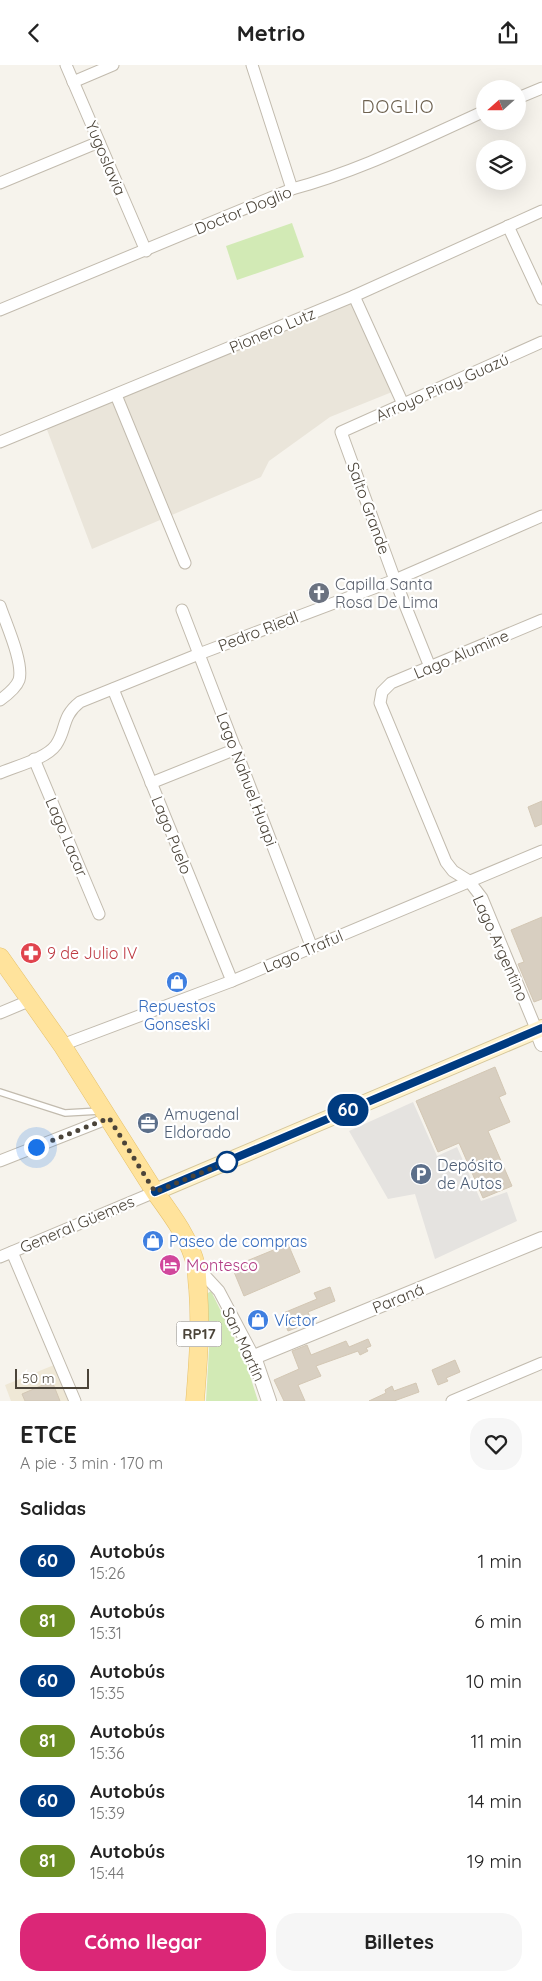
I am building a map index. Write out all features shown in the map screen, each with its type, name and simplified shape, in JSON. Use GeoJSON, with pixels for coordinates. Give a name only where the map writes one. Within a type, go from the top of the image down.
{"type":"FeatureCollection","features":[{"type":"Feature","properties":{"kind":"main road","name":"RP17"},"geometry":{"type":"LineString","coordinates":[[0,957],[62,1045],[169,1211],[186,1241],[196,1266],[199,1311],[199,1351],[195,1401]]}},
{"type":"Feature","properties":{"kind":"main road"},"geometry":{"type":"LineString","coordinates":[[155,1192],[540,1034]]}},
{"type":"Feature","properties":{"kind":"street","name":"Yugoslavia"},"geometry":{"type":"LineString","coordinates":[[66,65],[146,251]]}},
{"type":"Feature","properties":{"kind":"street"},"geometry":{"type":"LineString","coordinates":[[73,82],[113,65]]}},
{"type":"Feature","properties":{"kind":"street"},"geometry":{"type":"LineString","coordinates":[[252,65],[292,189]]}},
{"type":"Feature","properties":{"kind":"street"},"geometry":{"type":"LineString","coordinates":[[526,94],[542,88]]}},
{"type":"Feature","properties":{"kind":"street","name":"Doctor Doglio"},"geometry":{"type":"LineString","coordinates":[[0,310],[292,189],[326,180],[373,162],[476,115]]}},
{"type":"Feature","properties":{"kind":"street"},"geometry":{"type":"LineString","coordinates":[[0,183],[99,143]]}},
{"type":"Feature","properties":{"kind":"street","name":"Pionero Lutz"},"geometry":{"type":"LineString","coordinates":[[0,443],[354,296],[542,211]]}},
{"type":"Feature","properties":{"kind":"street"},"geometry":{"type":"LineString","coordinates":[[508,226],[542,299]]}},
{"type":"Feature","properties":{"kind":"street"},"geometry":{"type":"LineString","coordinates":[[354,296],[403,405]]}},
{"type":"Feature","properties":{"kind":"street","name":"Arroyo Piray Guazú"},"geometry":{"type":"LineString","coordinates":[[341,432],[542,342]]}},
{"type":"Feature","properties":{"kind":"street"},"geometry":{"type":"LineString","coordinates":[[116,395],[185,563]]}},
{"type":"Feature","properties":{"kind":"street","name":"Salto Grande"},"geometry":{"type":"LineString","coordinates":[[341,432],[395,580],[430,667]]}},
{"type":"Feature","properties":{"kind":"street","name":"Pedro Riedl"},"geometry":{"type":"LineString","coordinates":[[0,773],[47,755],[57,744],[66,717],[80,702],[199,654],[395,580],[542,516]]}},
{"type":"Feature","properties":{"kind":"street"},"geometry":{"type":"LineString","coordinates":[[0,607],[19,664],[19,679],[13,689],[0,700]]}},
{"type":"Feature","properties":{"kind":"street","name":"Lago Nahuel Huapi"},"geometry":{"type":"LineString","coordinates":[[182,611],[312,948]]}},
{"type":"Feature","properties":{"kind":"street","name":"Lago Alumine"},"geometry":{"type":"LineString","coordinates":[[469,881],[453,871],[446,862],[380,703],[382,692],[391,683],[542,620]]}},
{"type":"Feature","properties":{"kind":"street","name":"Lago Puelo"},"geometry":{"type":"LineString","coordinates":[[113,689],[232,981]]}},
{"type":"Feature","properties":{"kind":"street"},"geometry":{"type":"LineString","coordinates":[[151,783],[236,749]]}},
{"type":"Feature","properties":{"kind":"street","name":"Lago Lacar"},"geometry":{"type":"LineString","coordinates":[[34,759],[99,914]]}},
{"type":"Feature","properties":{"kind":"street","name":"Lago Traful"},"geometry":{"type":"LineString","coordinates":[[62,1045],[232,981],[542,851]]}},
{"type":"Feature","properties":{"kind":"street","name":"Lago Argentino"},"geometry":{"type":"LineString","coordinates":[[469,881],[482,898],[540,1034]]}},
{"type":"Feature","properties":{"kind":"street"},"geometry":{"type":"LineString","coordinates":[[0,1013],[31,1000]]}},
{"type":"Feature","properties":{"kind":"street"},"geometry":{"type":"LineString","coordinates":[[0,1161],[107,1114]]}},
{"type":"Feature","properties":{"kind":"street","name":"General Güemes"},"geometry":{"type":"LineString","coordinates":[[0,1257],[155,1192]]}},
{"type":"Feature","properties":{"kind":"street","name":"Paraná"},"geometry":{"type":"LineString","coordinates":[[254,1357],[542,1239]]}},
{"type":"Feature","properties":{"kind":"street"},"geometry":{"type":"LineString","coordinates":[[12,1252],[74,1401]]}},
{"type":"Feature","properties":{"kind":"street","name":"San Martín"},"geometry":{"type":"LineString","coordinates":[[196,1266],[219,1291],[254,1357],[269,1401]]}},
{"type":"Feature","properties":{"kind":"street"},"geometry":{"type":"LineString","coordinates":[[452,1401],[542,1363]]}},
{"type":"Feature","properties":{"kind":"lane"},"geometry":{"type":"LineString","coordinates":[[0,1092],[65,1113],[107,1114]]}},
{"type":"Feature","properties":{"kind":"shaded area"},"geometry":{"type":"Polygon","coordinates":[[[352,301],[392,392],[330,417],[269,461],[261,477],[92,549],[46,427],[352,301]]]}},
{"type":"Feature","properties":{"kind":"shaded area","name":"Depósito de Autos"},"geometry":{"type":"Polygon","coordinates":[[[413,1102],[437,1156],[457,1147],[481,1201],[507,1192],[517,1221],[435,1259],[415,1194],[388,1199],[349,1131],[413,1102]]]}},
{"type":"Feature","properties":{"kind":"shaded area"},"geometry":{"type":"Polygon","coordinates":[[[54,1365],[69,1401],[11,1401],[5,1385],[54,1365]]]}},
{"type":"Feature","properties":{"kind":"green space"},"geometry":{"type":"Polygon","coordinates":[[[292,223],[304,257],[237,280],[226,246],[292,223]]]}},
{"type":"Feature","properties":{"kind":"green space"},"geometry":{"type":"Polygon","coordinates":[[[211,1291],[245,1360],[258,1401],[206,1401],[209,1349],[205,1295],[211,1291]]]}},
{"type":"Feature","properties":{"kind":"building"},"geometry":{"type":"Polygon","coordinates":[[[542,801],[542,824],[535,827],[528,807],[542,801]]]}},
{"type":"Feature","properties":{"kind":"building"},"geometry":{"type":"Polygon","coordinates":[[[542,917],[542,999],[534,1002],[518,964],[524,962],[511,930],[542,917]]]}},
{"type":"Feature","properties":{"kind":"building"},"geometry":{"type":"Polygon","coordinates":[[[495,1067],[506,1094],[499,1097],[510,1122],[488,1131],[512,1186],[483,1198],[459,1143],[438,1152],[416,1101],[495,1067]]]}},
{"type":"Feature","properties":{"kind":"building"},"geometry":{"type":"Polygon","coordinates":[[[288,1244],[300,1272],[244,1296],[232,1267],[288,1244]]]}},
{"type":"Feature","properties":{"kind":"building"},"geometry":{"type":"Polygon","coordinates":[[[330,1287],[335,1301],[308,1312],[312,1322],[288,1331],[281,1314],[317,1299],[314,1293],[330,1287]]]}},
{"type":"Feature","properties":{"kind":"building"},"geometry":{"type":"Polygon","coordinates":[[[368,1339],[371,1346],[366,1348],[368,1351],[360,1355],[358,1351],[316,1366],[321,1376],[298,1385],[305,1401],[284,1401],[274,1380],[299,1369],[292,1351],[307,1345],[311,1355],[346,1341],[349,1347],[368,1339]]]}},
{"type":"Feature","properties":{"kind":"building"},"geometry":{"type":"Polygon","coordinates":[[[455,1360],[460,1372],[446,1378],[448,1381],[438,1385],[432,1370],[455,1360]]]}},
{"type":"Feature","properties":{"kind":"building"},"geometry":{"type":"Polygon","coordinates":[[[52,1381],[60,1401],[25,1401],[22,1394],[52,1381]]]}},
{"type":"Feature","properties":{"kind":"building"},"geometry":{"type":"Polygon","coordinates":[[[416,1383],[419,1392],[394,1401],[369,1401],[386,1393],[385,1390],[392,1386],[394,1391],[416,1383]]]}},
{"type":"Feature","properties":{"kind":"bus line","name":"60"},"geometry":{"type":"LineString","coordinates":[[155,1192],[542,1028]]}},
{"type":"Feature","properties":{"kind":"place","name":"Capilla Santa Rosa De Lima"},"geometry":{"type":"Point","coordinates":[319,593]}},
{"type":"Feature","properties":{"kind":"place","name":"9 de Julio IV"},"geometry":{"type":"Point","coordinates":[31,953]}},
{"type":"Feature","properties":{"kind":"place","name":"Repuestos Gonseski"},"geometry":{"type":"Point","coordinates":[177,982]}},
{"type":"Feature","properties":{"kind":"place","name":"Amugenal Eldorado"},"geometry":{"type":"Point","coordinates":[148,1123]}},
{"type":"Feature","properties":{"kind":"place","name":"Depósito de Autos"},"geometry":{"type":"Point","coordinates":[421,1174]}},
{"type":"Feature","properties":{"kind":"place","name":"Paseo de compras"},"geometry":{"type":"Point","coordinates":[153,1241]}},
{"type":"Feature","properties":{"kind":"place","name":"Montesco"},"geometry":{"type":"Point","coordinates":[170,1265]}},
{"type":"Feature","properties":{"kind":"place","name":"Víctor"},"geometry":{"type":"Point","coordinates":[258,1320]}},
{"type":"Feature","properties":{"kind":"district","name":"DOGLIO"},"geometry":{"type":"Point","coordinates":[398,107]}},
{"type":"Feature","properties":{"kind":"route"},"geometry":{"type":"LineString","coordinates":[[36,1147],[109,1118],[155,1192],[227,1162]]}}]}
